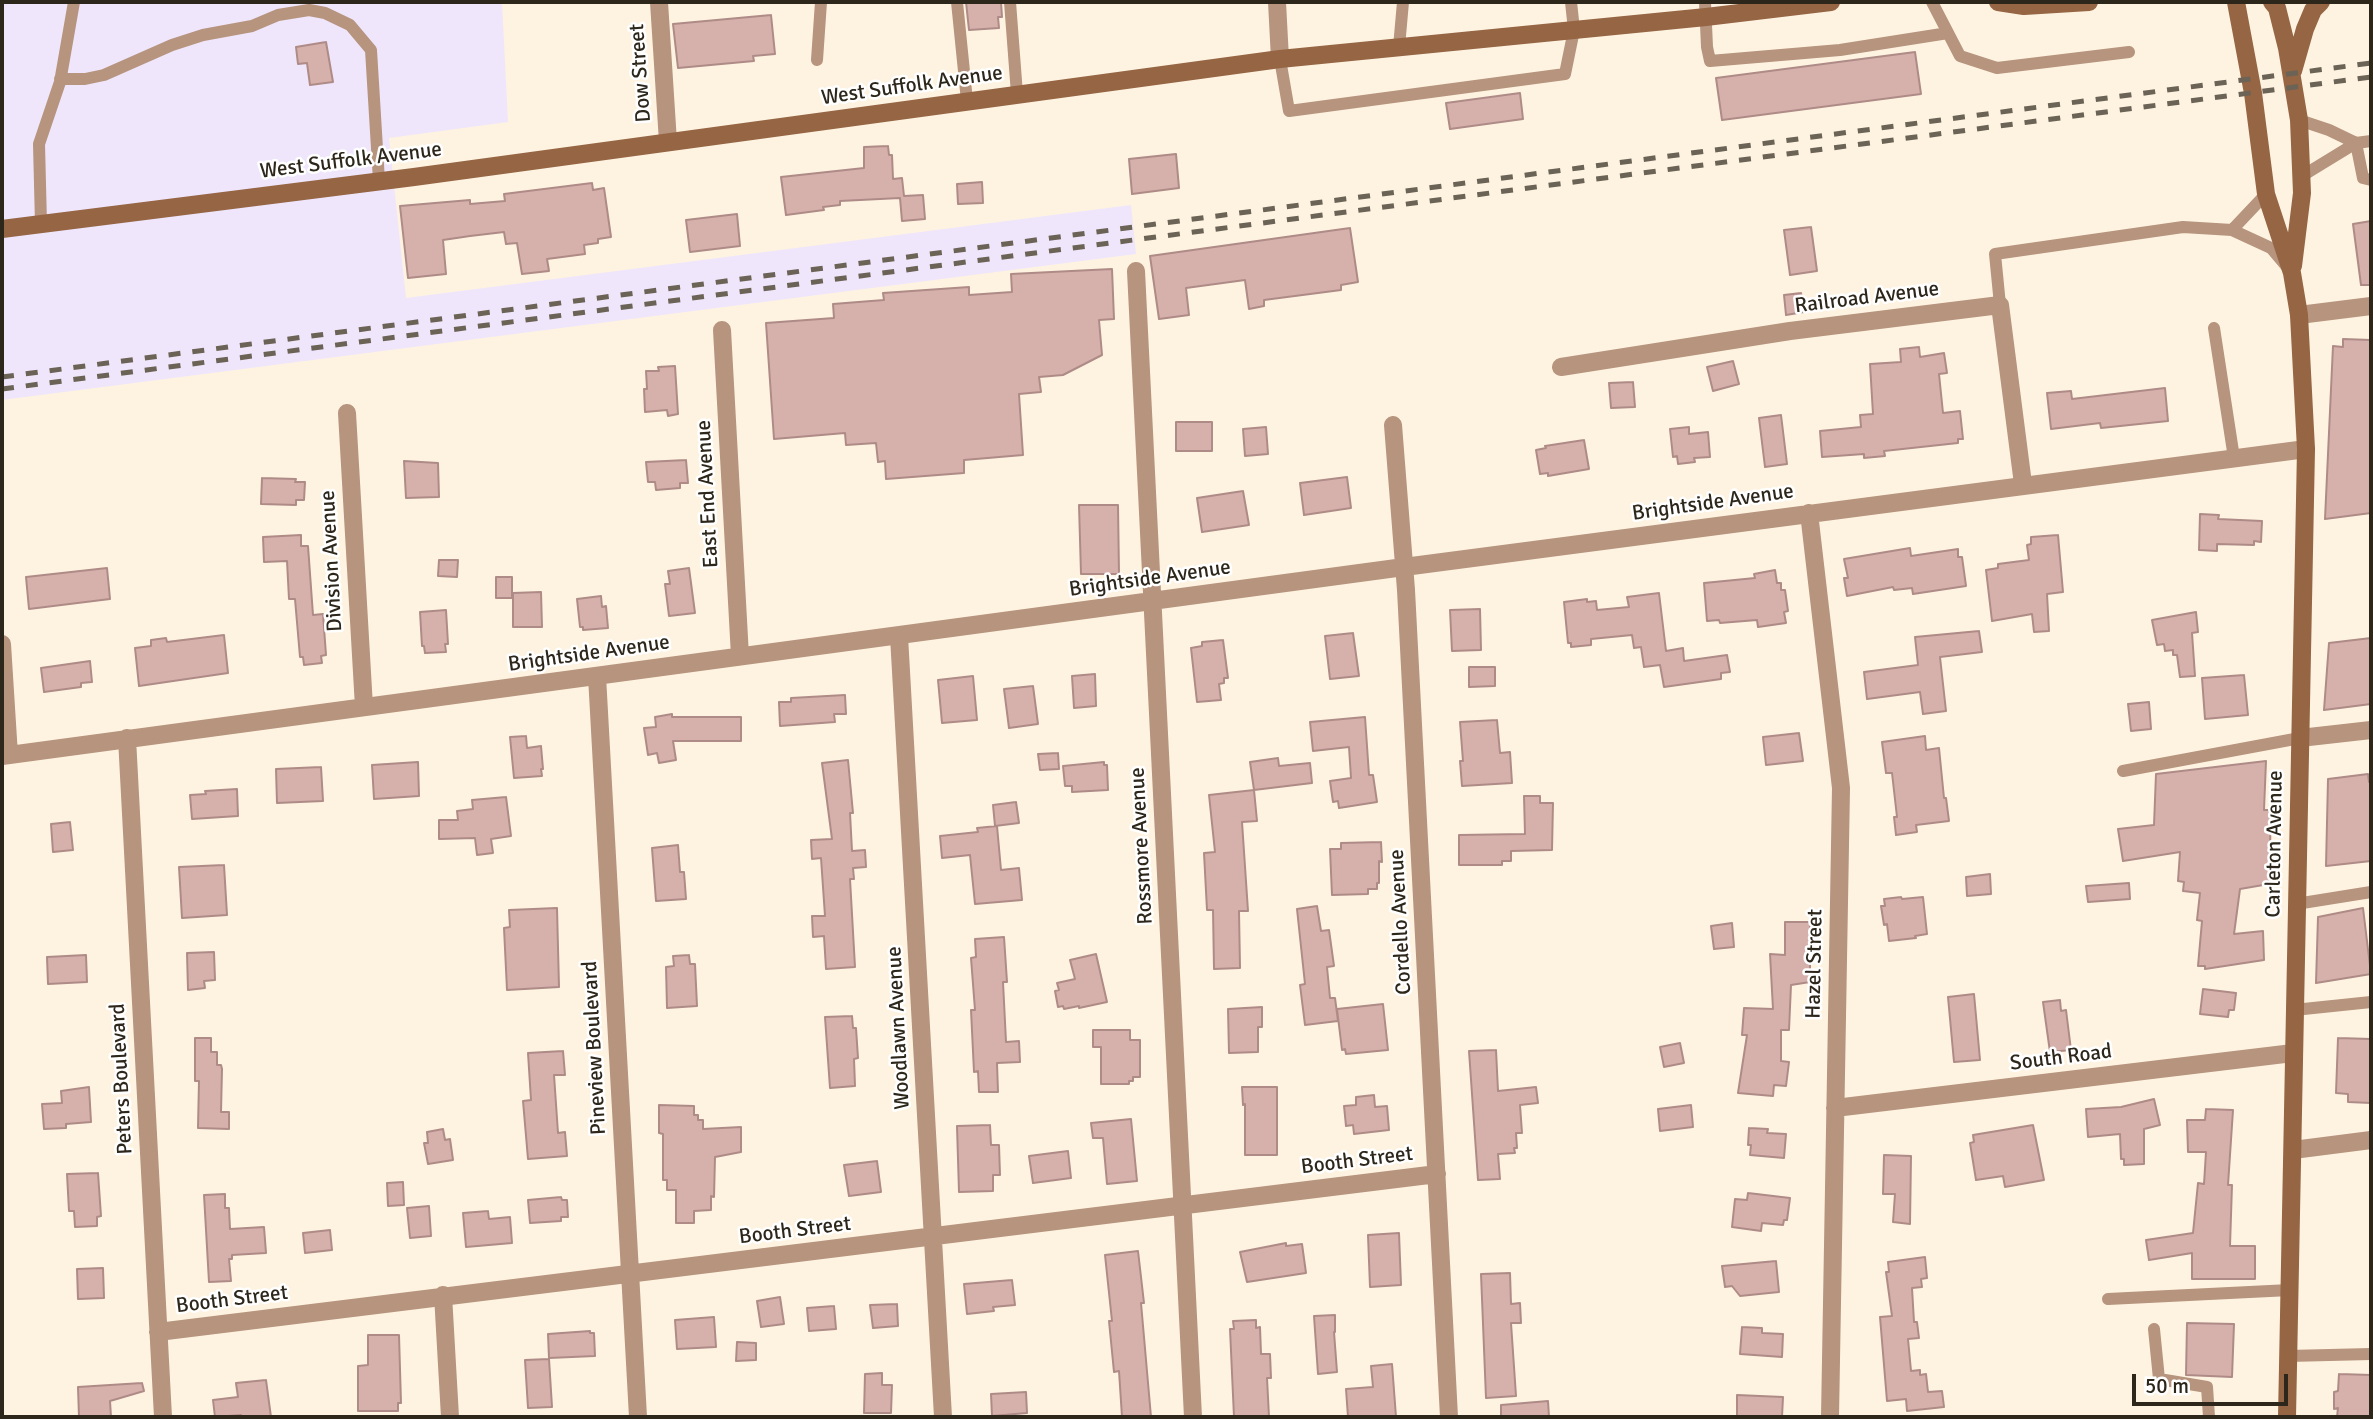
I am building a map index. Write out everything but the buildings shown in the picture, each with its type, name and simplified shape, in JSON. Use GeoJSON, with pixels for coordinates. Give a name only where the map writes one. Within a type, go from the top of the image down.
{"type":"FeatureCollection","features":[{"type":"Feature","properties":{"kind":"main road","name":"West Suffolk Avenue"},"geometry":{"type":"LineString","coordinates":[[2,229],[379,181],[1280,59],[1574,30],[1706,10],[1831,2]]}},
{"type":"Feature","properties":{"kind":"main road"},"geometry":{"type":"LineString","coordinates":[[1998,2],[2024,6],[2090,2]]}},
{"type":"Feature","properties":{"kind":"main road","name":"Carleton Avenue"},"geometry":{"type":"LineString","coordinates":[[2236,2],[2251,79],[2266,194],[2292,273],[2299,315],[2306,449],[2287,1417]]}},
{"type":"Feature","properties":{"kind":"main road","name":"Carleton Avenue"},"geometry":{"type":"LineString","coordinates":[[2272,2],[2280,18],[2299,120],[2302,193],[2292,273]]}},
{"type":"Feature","properties":{"kind":"main road"},"geometry":{"type":"LineString","coordinates":[[2292,74],[2305,29],[2321,2]]}},
{"type":"Feature","properties":{"kind":"street","name":"Dow Street"},"geometry":{"type":"LineString","coordinates":[[659,2],[668,142]]}},
{"type":"Feature","properties":{"kind":"street"},"geometry":{"type":"LineString","coordinates":[[1277,2],[1280,59]]}},
{"type":"Feature","properties":{"kind":"street","name":"Rossmore Avenue"},"geometry":{"type":"LineString","coordinates":[[1136,271],[1193,1417]]}},
{"type":"Feature","properties":{"kind":"street"},"geometry":{"type":"LineString","coordinates":[[2000,304],[2023,484]]}},
{"type":"Feature","properties":{"kind":"street","name":"Railroad Avenue"},"geometry":{"type":"LineString","coordinates":[[1561,367],[1790,331],[2000,304]]}},
{"type":"Feature","properties":{"kind":"street"},"geometry":{"type":"LineString","coordinates":[[2299,315],[2371,306]]}},
{"type":"Feature","properties":{"kind":"street","name":"East End Avenue"},"geometry":{"type":"LineString","coordinates":[[722,330],[740,656]]}},
{"type":"Feature","properties":{"kind":"street","name":"Division Avenue"},"geometry":{"type":"LineString","coordinates":[[347,413],[364,707]]}},
{"type":"Feature","properties":{"kind":"street","name":"Cordello Avenue"},"geometry":{"type":"LineString","coordinates":[[1393,425],[1404,567],[1449,1417]]}},
{"type":"Feature","properties":{"kind":"street","name":"Brightside Avenue"},"geometry":{"type":"LineString","coordinates":[[5,756],[2023,484],[2306,449]]}},
{"type":"Feature","properties":{"kind":"street","name":"Hazel Street"},"geometry":{"type":"LineString","coordinates":[[1809,513],[1841,788],[1830,1417]]}},
{"type":"Feature","properties":{"kind":"street","name":"Woodlawn Avenue"},"geometry":{"type":"LineString","coordinates":[[900,636],[943,1417]]}},
{"type":"Feature","properties":{"kind":"street"},"geometry":{"type":"LineString","coordinates":[[2,644],[5,756]]}},
{"type":"Feature","properties":{"kind":"street","name":"Pineview Boulevard"},"geometry":{"type":"LineString","coordinates":[[597,676],[638,1417]]}},
{"type":"Feature","properties":{"kind":"street"},"geometry":{"type":"LineString","coordinates":[[2300,738],[2371,730]]}},
{"type":"Feature","properties":{"kind":"street","name":"Peters Boulevard"},"geometry":{"type":"LineString","coordinates":[[127,738],[163,1417]]}},
{"type":"Feature","properties":{"kind":"street","name":"South Road"},"geometry":{"type":"LineString","coordinates":[[1835,1108],[2293,1052]]}},
{"type":"Feature","properties":{"kind":"street"},"geometry":{"type":"LineString","coordinates":[[2292,1150],[2371,1140]]}},
{"type":"Feature","properties":{"kind":"street","name":"Booth Street"},"geometry":{"type":"LineString","coordinates":[[158,1332],[1437,1174]]}},
{"type":"Feature","properties":{"kind":"street"},"geometry":{"type":"LineString","coordinates":[[443,1296],[450,1417]]}},
{"type":"Feature","properties":{"kind":"lane"},"geometry":{"type":"LineString","coordinates":[[41,224],[39,144],[60,79],[74,2]]}},
{"type":"Feature","properties":{"kind":"lane"},"geometry":{"type":"LineString","coordinates":[[817,60],[821,2]]}},
{"type":"Feature","properties":{"kind":"lane"},"geometry":{"type":"LineString","coordinates":[[957,2],[967,101]]}},
{"type":"Feature","properties":{"kind":"lane"},"geometry":{"type":"LineString","coordinates":[[1010,2],[1017,94]]}},
{"type":"Feature","properties":{"kind":"lane"},"geometry":{"type":"LineString","coordinates":[[1399,47],[1403,2]]}},
{"type":"Feature","properties":{"kind":"lane"},"geometry":{"type":"LineString","coordinates":[[1280,59],[1289,111],[1565,74],[1574,30],[1571,2]]}},
{"type":"Feature","properties":{"kind":"lane"},"geometry":{"type":"LineString","coordinates":[[1932,2],[1960,56],[1997,68],[2129,52]]}},
{"type":"Feature","properties":{"kind":"lane"},"geometry":{"type":"LineString","coordinates":[[60,79],[85,79],[104,75],[172,45],[203,35],[252,26],[278,15],[309,10],[325,13],[350,25],[371,50],[379,181]]}},
{"type":"Feature","properties":{"kind":"lane"},"geometry":{"type":"LineString","coordinates":[[1706,10],[1710,61],[1840,50],[1948,33]]}},
{"type":"Feature","properties":{"kind":"lane"},"geometry":{"type":"LineString","coordinates":[[2299,120],[2356,143]]}},
{"type":"Feature","properties":{"kind":"lane"},"geometry":{"type":"LineString","coordinates":[[2302,176],[2356,143],[2371,141]]}},
{"type":"Feature","properties":{"kind":"lane"},"geometry":{"type":"LineString","coordinates":[[2356,143],[2363,178],[2371,180]]}},
{"type":"Feature","properties":{"kind":"lane"},"geometry":{"type":"LineString","coordinates":[[2232,230],[2266,194]]}},
{"type":"Feature","properties":{"kind":"lane"},"geometry":{"type":"LineString","coordinates":[[2000,304],[1995,254],[2183,227],[2232,230],[2271,248],[2292,273]]}},
{"type":"Feature","properties":{"kind":"lane"},"geometry":{"type":"LineString","coordinates":[[2214,328],[2234,458]]}},
{"type":"Feature","properties":{"kind":"lane"},"geometry":{"type":"LineString","coordinates":[[2123,771],[2300,738]]}},
{"type":"Feature","properties":{"kind":"lane"},"geometry":{"type":"LineString","coordinates":[[2296,904],[2371,893]]}},
{"type":"Feature","properties":{"kind":"lane"},"geometry":{"type":"LineString","coordinates":[[2294,1010],[2371,1002]]}},
{"type":"Feature","properties":{"kind":"lane"},"geometry":{"type":"LineString","coordinates":[[2108,1299],[2290,1290]]}},
{"type":"Feature","properties":{"kind":"lane"},"geometry":{"type":"LineString","coordinates":[[2154,1329],[2159,1379],[2207,1387],[2209,1417]]}},
{"type":"Feature","properties":{"kind":"lane"},"geometry":{"type":"LineString","coordinates":[[2288,1356],[2371,1354]]}},
{"type":"Feature","properties":{"kind":"shaded area"},"geometry":{"type":"Polygon","coordinates":[[[2,2],[502,2],[508,122],[389,138],[406,298],[1131,205],[1136,254],[2,400],[2,2]]]}},
{"type":"Feature","properties":{"kind":"railway"},"geometry":{"type":"LineString","coordinates":[[2,377],[2371,63]]}},
{"type":"Feature","properties":{"kind":"railway"},"geometry":{"type":"LineString","coordinates":[[2,389],[2371,77]]}}]}
